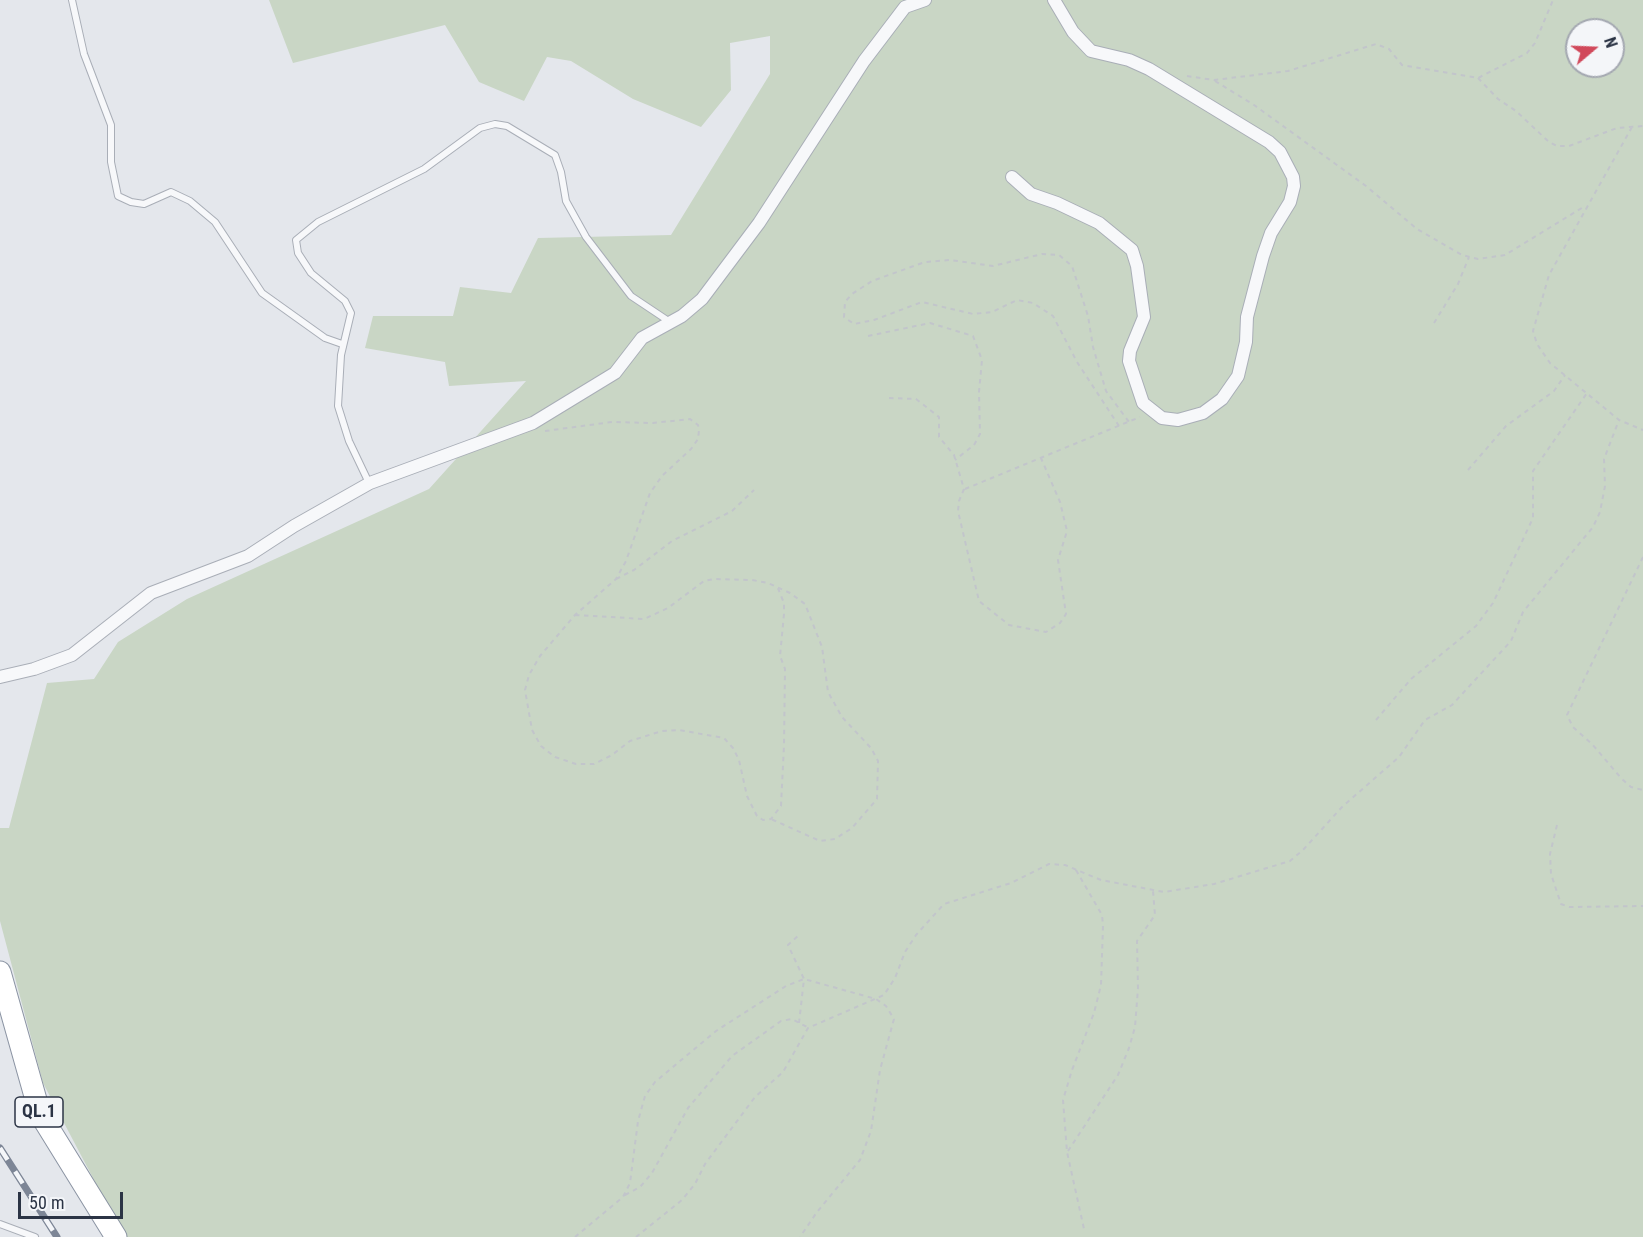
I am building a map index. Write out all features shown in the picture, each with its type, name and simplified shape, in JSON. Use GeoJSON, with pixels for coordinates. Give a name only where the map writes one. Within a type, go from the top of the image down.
{"type":"FeatureCollection","features":[{"type":"Feature","properties":{"kind":"highway","name":"QL.1"},"geometry":{"type":"LineString","coordinates":[[2,987],[40,1114],[116,1237]]}},
{"type":"Feature","properties":{"kind":"street"},"geometry":{"type":"LineString","coordinates":[[0,677],[34,669],[72,655],[151,592],[248,556],[294,526],[370,483],[515,431],[598,385],[619,370],[642,338],[693,309],[712,287],[759,223],[864,61],[905,7],[925,0]]}},
{"type":"Feature","properties":{"kind":"street"},"geometry":{"type":"LineString","coordinates":[[1012,177],[1031,194],[1099,223],[1132,250],[1137,266],[1144,316],[1130,351],[1130,361],[1138,395],[1151,412],[1170,420],[1191,417],[1215,405],[1232,386],[1242,362],[1247,317],[1263,256],[1271,233],[1290,202],[1294,182],[1281,152],[1274,145],[1149,69],[1129,60],[1090,51],[1073,32],[1054,0]]}},
{"type":"Feature","properties":{"kind":"lane"},"geometry":{"type":"LineString","coordinates":[[72,0],[84,54],[111,125],[111,162],[117,196],[144,204],[171,192],[190,201],[215,222],[262,293],[326,338],[342,344]]}},
{"type":"Feature","properties":{"kind":"lane"},"geometry":{"type":"LineString","coordinates":[[370,483],[340,418],[339,380],[342,344],[351,322],[350,308],[340,296],[319,282],[308,269],[296,246],[297,238],[318,222],[424,169],[476,130],[495,124],[507,126],[555,155],[562,176],[566,201],[596,251],[631,296],[670,322]]}},
{"type":"Feature","properties":{"kind":"lane"},"geometry":{"type":"LineString","coordinates":[[0,1224],[35,1237]]}},
{"type":"Feature","properties":{"kind":"path"},"geometry":{"type":"LineString","coordinates":[[1478,78],[1527,53],[1535,43],[1553,0]]}},
{"type":"Feature","properties":{"kind":"path"},"geometry":{"type":"LineString","coordinates":[[1182,75],[1214,80],[1288,71],[1376,44],[1389,49],[1402,65],[1478,78],[1498,99],[1516,111],[1549,142],[1557,146],[1569,146],[1617,128],[1643,126]]}},
{"type":"Feature","properties":{"kind":"path"},"geometry":{"type":"LineString","coordinates":[[1214,80],[1254,105],[1366,186],[1417,229],[1440,245],[1469,257],[1494,259],[1505,255],[1585,206]]}},
{"type":"Feature","properties":{"kind":"path"},"geometry":{"type":"LineString","coordinates":[[1632,127],[1585,206],[1549,275],[1533,331],[1537,344],[1550,363],[1619,420],[1643,430]]}},
{"type":"Feature","properties":{"kind":"path"},"geometry":{"type":"LineString","coordinates":[[1119,426],[1074,358],[1057,321],[1050,312],[1033,303],[1017,300],[992,312],[973,314],[922,302],[874,320],[854,324],[844,317],[845,302],[856,290],[872,281],[926,262],[950,260],[993,266],[1042,254],[1059,255],[1069,262],[1074,271],[1088,316],[1093,347],[1106,391],[1128,422]]}},
{"type":"Feature","properties":{"kind":"path"},"geometry":{"type":"LineString","coordinates":[[1434,322],[1458,284],[1469,257]]}},
{"type":"Feature","properties":{"kind":"path"},"geometry":{"type":"LineString","coordinates":[[868,336],[930,323],[973,336],[982,360],[979,392],[980,434],[974,445],[955,460]]}},
{"type":"Feature","properties":{"kind":"path"},"geometry":{"type":"LineString","coordinates":[[1468,471],[1481,452],[1506,426],[1554,391],[1565,375]]}},
{"type":"Feature","properties":{"kind":"path"},"geometry":{"type":"LineString","coordinates":[[1376,720],[1411,679],[1476,626],[1493,603],[1533,518],[1533,471],[1587,393]]}},
{"type":"Feature","properties":{"kind":"path"},"geometry":{"type":"LineString","coordinates":[[889,398],[916,399],[934,411],[939,419],[940,439],[955,460],[964,489],[958,511],[979,601],[1013,627],[1049,631],[1062,621],[1066,614],[1058,560],[1067,531],[1060,502],[1041,458]]}},
{"type":"Feature","properties":{"kind":"path"},"geometry":{"type":"LineString","coordinates":[[964,489],[1151,412]]}},
{"type":"Feature","properties":{"kind":"path"},"geometry":{"type":"LineString","coordinates":[[515,431],[540,432],[612,422],[653,423],[690,419],[698,426],[698,439],[691,449],[662,476],[650,493],[626,561],[616,579]]}},
{"type":"Feature","properties":{"kind":"path"},"geometry":{"type":"LineString","coordinates":[[636,1237],[682,1200],[695,1184],[705,1164],[755,1097],[783,1072],[808,1028],[876,999],[890,988],[916,935],[944,904],[1011,883],[1049,864],[1065,865],[1101,880],[1153,891],[1186,891],[1290,861],[1342,807],[1399,757],[1425,720],[1452,705],[1511,641],[1523,612],[1593,526],[1600,512],[1605,486],[1604,459],[1619,420]]}},
{"type":"Feature","properties":{"kind":"path"},"geometry":{"type":"LineString","coordinates":[[575,615],[644,619],[668,608],[704,581],[714,579],[752,580],[777,586],[805,604],[822,647],[828,692],[842,717],[872,748],[878,761],[877,800],[852,828],[835,839],[820,841],[771,819],[764,820],[753,809],[738,760],[733,748],[724,738],[679,730],[646,734],[594,764],[576,764],[555,757],[541,746],[532,730],[526,708],[525,690],[529,675],[540,656],[575,615],[616,579],[634,570],[680,536],[732,511],[754,490]]}},
{"type":"Feature","properties":{"kind":"path"},"geometry":{"type":"LineString","coordinates":[[1643,558],[1567,715],[1573,727],[1592,744],[1631,787],[1643,790]]}},
{"type":"Feature","properties":{"kind":"path"},"geometry":{"type":"LineString","coordinates":[[771,819],[781,806],[784,745],[785,681],[780,656],[784,603],[777,586]]}},
{"type":"Feature","properties":{"kind":"path"},"geometry":{"type":"LineString","coordinates":[[1557,825],[1550,854],[1551,874],[1561,904],[1569,906],[1643,906]]}},
{"type":"Feature","properties":{"kind":"path"},"geometry":{"type":"LineString","coordinates":[[1076,870],[1102,915],[1103,926],[1101,985],[1094,1013],[1063,1100],[1067,1152],[1084,1228]]}},
{"type":"Feature","properties":{"kind":"path"},"geometry":{"type":"LineString","coordinates":[[1067,1152],[1118,1075],[1129,1048],[1135,1027],[1138,988],[1137,940],[1155,915],[1153,891]]}},
{"type":"Feature","properties":{"kind":"path"},"geometry":{"type":"LineString","coordinates":[[799,1023],[804,979],[788,945],[800,934]]}},
{"type":"Feature","properties":{"kind":"path"},"geometry":{"type":"LineString","coordinates":[[623,1197],[630,1183],[643,1104],[655,1082],[716,1031],[786,986],[804,979],[876,999],[886,1006],[894,1019],[880,1070],[871,1131],[860,1160],[817,1212],[800,1237]]}},
{"type":"Feature","properties":{"kind":"path"},"geometry":{"type":"LineString","coordinates":[[575,1237],[623,1197],[640,1187],[652,1173],[700,1089],[732,1056],[781,1021],[792,1019],[808,1028]]}},
{"type":"Feature","properties":{"kind":"green space"},"geometry":{"type":"Polygon","coordinates":[[[269,0],[1643,0],[1643,1237],[124,1237],[43,1083],[0,921],[0,828],[9,828],[47,683],[94,679],[118,642],[187,599],[429,489],[526,381],[449,386],[445,362],[365,348],[373,316],[453,316],[460,287],[511,293],[538,238],[671,235],[770,74],[770,36],[730,43],[731,90],[701,127],[633,99],[571,61],[547,57],[524,101],[479,82],[445,25],[293,63],[269,0]]]}},
{"type":"Feature","properties":{"kind":"railway"},"geometry":{"type":"LineString","coordinates":[[0,1148],[57,1237]]}}]}
